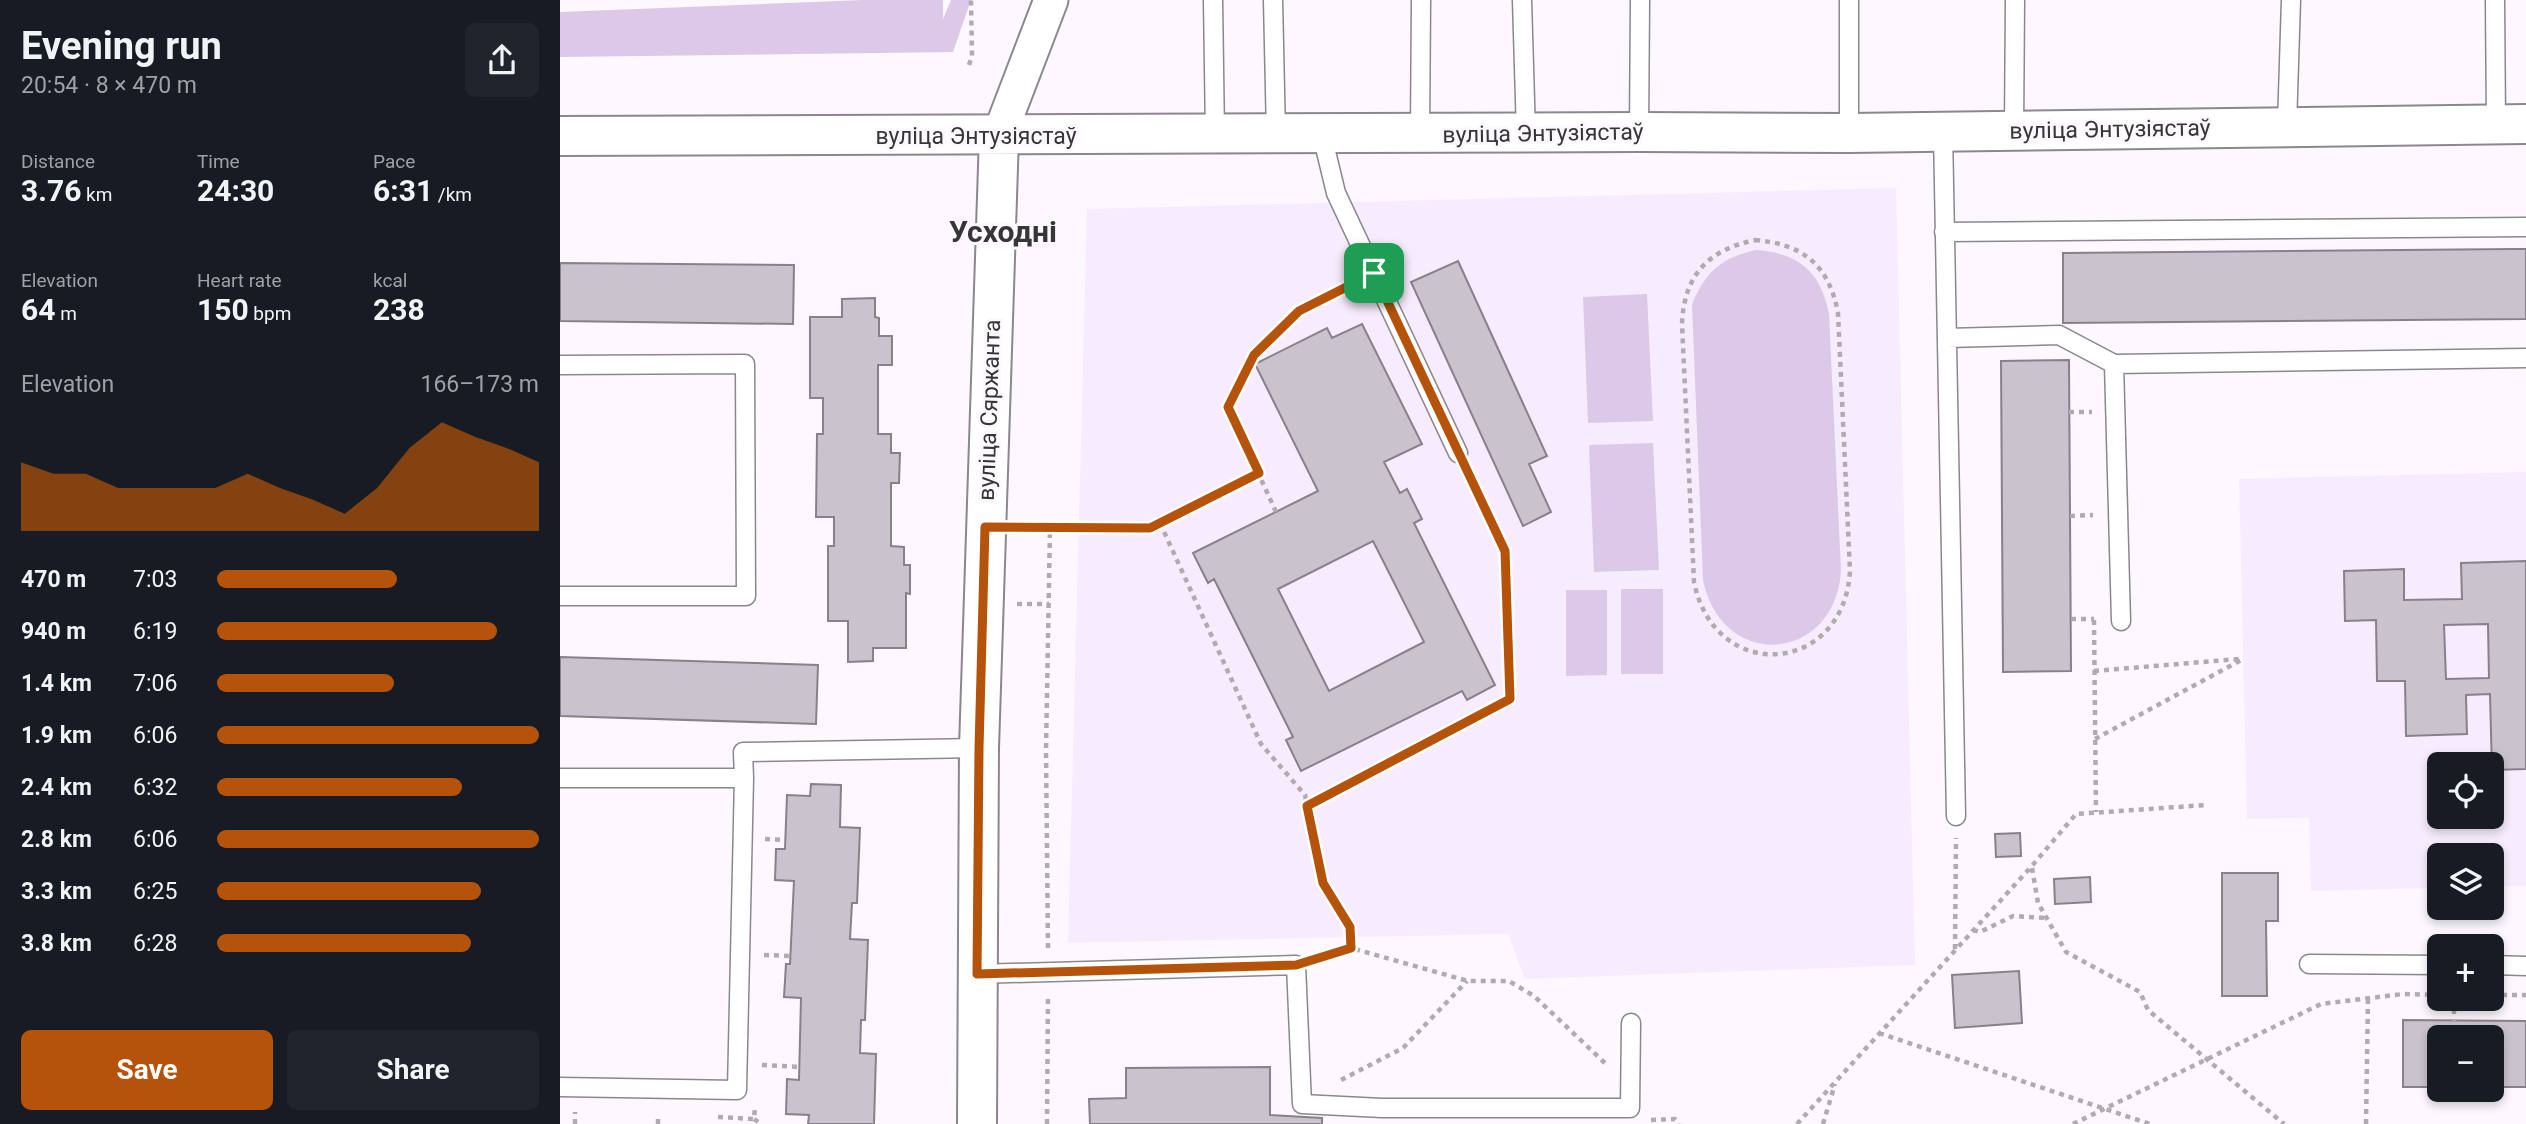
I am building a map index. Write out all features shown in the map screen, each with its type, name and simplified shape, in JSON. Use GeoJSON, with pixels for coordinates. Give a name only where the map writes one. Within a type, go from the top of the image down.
{"type":"FeatureCollection","features":[{"type":"Feature","properties":{"kind":"main road","name":"вуліца Энтузіястаў"},"geometry":{"type":"LineString","coordinates":[[560,136],[1639,132],[1849,134],[2511,124]]}},
{"type":"Feature","properties":{"kind":"main road","name":"вуліца Сяржанта"},"geometry":{"type":"LineString","coordinates":[[977,1124],[979,748],[999,136]]}},
{"type":"Feature","properties":{"kind":"street","name":"вуліца Сяржанта"},"geometry":{"type":"LineString","coordinates":[[999,136],[1051,0]]}},
{"type":"Feature","properties":{"kind":"lane"},"geometry":{"type":"LineString","coordinates":[[1213,0],[1215,135]]}},
{"type":"Feature","properties":{"kind":"lane"},"geometry":{"type":"LineString","coordinates":[[1273,0],[1276,135]]}},
{"type":"Feature","properties":{"kind":"lane"},"geometry":{"type":"LineString","coordinates":[[1420,134],[1422,0]]}},
{"type":"Feature","properties":{"kind":"lane"},"geometry":{"type":"LineString","coordinates":[[1522,0],[1526,134]]}},
{"type":"Feature","properties":{"kind":"lane"},"geometry":{"type":"LineString","coordinates":[[1639,132],[1640,0]]}},
{"type":"Feature","properties":{"kind":"lane"},"geometry":{"type":"LineString","coordinates":[[1849,0],[1849,134]]}},
{"type":"Feature","properties":{"kind":"lane"},"geometry":{"type":"LineString","coordinates":[[2014,131],[2015,0]]}},
{"type":"Feature","properties":{"kind":"lane"},"geometry":{"type":"LineString","coordinates":[[2287,126],[2291,0]]}},
{"type":"Feature","properties":{"kind":"lane"},"geometry":{"type":"LineString","coordinates":[[2495,0],[2511,124]]}},
{"type":"Feature","properties":{"kind":"lane"},"geometry":{"type":"LineString","coordinates":[[1942,132],[1956,816]]}},
{"type":"Feature","properties":{"kind":"lane"},"geometry":{"type":"LineString","coordinates":[[1322,135],[1336,193],[1458,453]]}},
{"type":"Feature","properties":{"kind":"lane"},"geometry":{"type":"LineString","coordinates":[[1944,232],[2526,228]]}},
{"type":"Feature","properties":{"kind":"lane"},"geometry":{"type":"LineString","coordinates":[[1947,338],[2059,335],[2113,364],[2526,358]]}},
{"type":"Feature","properties":{"kind":"lane"},"geometry":{"type":"LineString","coordinates":[[560,365],[745,364],[746,596],[560,596]]}},
{"type":"Feature","properties":{"kind":"lane"},"geometry":{"type":"LineString","coordinates":[[2113,364],[2121,621]]}},
{"type":"Feature","properties":{"kind":"lane"},"geometry":{"type":"LineString","coordinates":[[560,1087],[737,1090],[743,752],[979,748]]}},
{"type":"Feature","properties":{"kind":"lane"},"geometry":{"type":"LineString","coordinates":[[560,778],[744,778]]}},
{"type":"Feature","properties":{"kind":"lane"},"geometry":{"type":"LineString","coordinates":[[2309,964],[2427,965]]}},
{"type":"Feature","properties":{"kind":"lane"},"geometry":{"type":"LineString","coordinates":[[977,974],[1296,965],[1301,1104],[1382,1108],[1630,1108],[1631,1023]]}},
{"type":"Feature","properties":{"kind":"lane"},"geometry":{"type":"LineString","coordinates":[[2504,965],[2526,966]]}},
{"type":"Feature","properties":{"kind":"path"},"geometry":{"type":"LineString","coordinates":[[969,65],[972,56],[971,0]]}},
{"type":"Feature","properties":{"kind":"path"},"geometry":{"type":"LineString","coordinates":[[1755,240],[1795,248],[1812,260],[1825,275],[1834,293],[1839,313],[1849,591],[1843,611],[1831,628],[1816,641],[1797,650],[1777,654],[1757,653],[1738,646],[1720,635],[1707,620],[1698,601],[1694,582],[1682,324],[1683,303],[1689,284],[1701,267],[1716,253],[1755,240]]}},
{"type":"Feature","properties":{"kind":"path"},"geometry":{"type":"LineString","coordinates":[[1276,512],[1228,407],[1254,355],[1299,311],[1374,273]]}},
{"type":"Feature","properties":{"kind":"path"},"geometry":{"type":"LineString","coordinates":[[2092,352],[2092,425]]}},
{"type":"Feature","properties":{"kind":"path"},"geometry":{"type":"LineString","coordinates":[[2070,412],[2092,412]]}},
{"type":"Feature","properties":{"kind":"path"},"geometry":{"type":"LineString","coordinates":[[1307,806],[1510,699],[1505,551],[1458,453]]}},
{"type":"Feature","properties":{"kind":"path"},"geometry":{"type":"LineString","coordinates":[[985,527],[1150,528],[1259,473]]}},
{"type":"Feature","properties":{"kind":"path"},"geometry":{"type":"LineString","coordinates":[[2093,502],[2093,528]]}},
{"type":"Feature","properties":{"kind":"path"},"geometry":{"type":"LineString","coordinates":[[2070,516],[2093,515]]}},
{"type":"Feature","properties":{"kind":"path"},"geometry":{"type":"LineString","coordinates":[[1160,523],[1261,744],[1305,795],[1323,883],[1350,927],[1351,948]]}},
{"type":"Feature","properties":{"kind":"path"},"geometry":{"type":"LineString","coordinates":[[1047,1124],[1046,750],[1050,527]]}},
{"type":"Feature","properties":{"kind":"path"},"geometry":{"type":"LineString","coordinates":[[2094,606],[2095,812]]}},
{"type":"Feature","properties":{"kind":"path"},"geometry":{"type":"LineString","coordinates":[[2071,619],[2094,619]]}},
{"type":"Feature","properties":{"kind":"path"},"geometry":{"type":"LineString","coordinates":[[2094,671],[2243,659],[2095,739]]}},
{"type":"Feature","properties":{"kind":"path"},"geometry":{"type":"LineString","coordinates":[[1797,1124],[2032,867],[2076,814],[2206,805]]}},
{"type":"Feature","properties":{"kind":"path"},"geometry":{"type":"LineString","coordinates":[[1955,950],[1956,816]]}},
{"type":"Feature","properties":{"kind":"path"},"geometry":{"type":"LineString","coordinates":[[764,839],[785,840]]}},
{"type":"Feature","properties":{"kind":"path"},"geometry":{"type":"LineString","coordinates":[[2032,867],[2038,903],[2066,952],[2140,992],[2148,1010],[2284,1124]]}},
{"type":"Feature","properties":{"kind":"path"},"geometry":{"type":"LineString","coordinates":[[1973,930],[1980,932],[2013,916],[2047,918]]}},
{"type":"Feature","properties":{"kind":"path"},"geometry":{"type":"LineString","coordinates":[[1296,965],[1351,948],[1468,981],[1509,981],[1534,996],[1603,1062],[1657,1120]]}},
{"type":"Feature","properties":{"kind":"path"},"geometry":{"type":"LineString","coordinates":[[760,954],[791,956]]}},
{"type":"Feature","properties":{"kind":"path"},"geometry":{"type":"LineString","coordinates":[[1333,1105],[1339,1080],[1403,1048],[1468,981]]}},
{"type":"Feature","properties":{"kind":"path"},"geometry":{"type":"LineString","coordinates":[[2073,1124],[2321,1004],[2427,995]]}},
{"type":"Feature","properties":{"kind":"path"},"geometry":{"type":"LineString","coordinates":[[2504,995],[2526,995]]}},
{"type":"Feature","properties":{"kind":"path"},"geometry":{"type":"LineString","coordinates":[[2366,1124],[2368,999]]}},
{"type":"Feature","properties":{"kind":"path"},"geometry":{"type":"LineString","coordinates":[[2454,1011],[2454,1021]]}},
{"type":"Feature","properties":{"kind":"path"},"geometry":{"type":"LineString","coordinates":[[1879,1033],[2150,1124]]}},
{"type":"Feature","properties":{"kind":"path"},"geometry":{"type":"LineString","coordinates":[[756,1065],[799,1067]]}},
{"type":"Feature","properties":{"kind":"path"},"geometry":{"type":"LineString","coordinates":[[1823,1124],[1836,1080]]}},
{"type":"Feature","properties":{"kind":"path"},"geometry":{"type":"LineString","coordinates":[[575,1112],[575,1124]]}},
{"type":"Feature","properties":{"kind":"path"},"geometry":{"type":"LineString","coordinates":[[658,1115],[658,1124]]}},
{"type":"Feature","properties":{"kind":"path"},"geometry":{"type":"LineString","coordinates":[[752,1120],[761,1124]]}},
{"type":"Feature","properties":{"kind":"shaded area"},"geometry":{"type":"Polygon","coordinates":[[[863,0],[943,0],[943,19],[951,0],[971,0],[953,52],[560,57],[560,12],[863,0]]]}},
{"type":"Feature","properties":{"kind":"shaded area"},"geometry":{"type":"Polygon","coordinates":[[[1896,188],[1915,965],[1525,979],[1508,934],[1068,943],[1087,209],[1896,188]]]}},
{"type":"Feature","properties":{"kind":"shaded area"},"geometry":{"type":"Polygon","coordinates":[[[1756,250],[1784,255],[1806,267],[1820,287],[1829,314],[1841,571],[1834,602],[1820,624],[1800,639],[1777,644],[1753,642],[1732,630],[1714,610],[1703,580],[1692,305],[1702,284],[1716,268],[1733,257],[1756,250]]]}},
{"type":"Feature","properties":{"kind":"shaded area"},"geometry":{"type":"Polygon","coordinates":[[[1647,294],[1653,421],[1588,423],[1583,297],[1647,294]]]}},
{"type":"Feature","properties":{"kind":"shaded area"},"geometry":{"type":"Polygon","coordinates":[[[1653,443],[1659,570],[1594,572],[1589,445],[1653,443]]]}},
{"type":"Feature","properties":{"kind":"shaded area"},"geometry":{"type":"Polygon","coordinates":[[[2526,472],[2526,886],[2504,887],[2504,843],[2427,843],[2427,888],[2311,891],[2309,818],[2247,819],[2239,479],[2526,472]]]}},
{"type":"Feature","properties":{"kind":"shaded area"},"geometry":{"type":"Polygon","coordinates":[[[1621,589],[1663,589],[1663,674],[1621,674],[1621,589]]]}},
{"type":"Feature","properties":{"kind":"shaded area"},"geometry":{"type":"Polygon","coordinates":[[[1566,590],[1607,590],[1607,675],[1566,676],[1566,590]]]}},
{"type":"Feature","properties":{"kind":"building"},"geometry":{"type":"Polygon","coordinates":[[[2526,249],[2526,319],[2063,323],[2063,253],[2526,249]]]}},
{"type":"Feature","properties":{"kind":"building"},"geometry":{"type":"Polygon","coordinates":[[[1458,261],[1547,456],[1529,464],[1551,512],[1523,526],[1411,282],[1458,261]]]}},
{"type":"Feature","properties":{"kind":"building"},"geometry":{"type":"Polygon","coordinates":[[[560,263],[794,265],[793,324],[560,321],[560,263]]]}},
{"type":"Feature","properties":{"kind":"building"},"geometry":{"type":"Polygon","coordinates":[[[875,298],[879,336],[892,336],[892,365],[878,365],[878,434],[891,434],[891,453],[900,453],[899,483],[891,483],[891,546],[904,547],[904,565],[910,565],[910,594],[906,593],[906,648],[873,648],[873,661],[848,662],[848,621],[828,621],[828,546],[834,546],[834,517],[816,517],[817,434],[823,434],[823,398],[810,398],[810,317],[842,317],[842,299],[875,298]]]}},
{"type":"Feature","properties":{"kind":"building"},"geometry":{"type":"Polygon","coordinates":[[[1362,324],[1422,444],[1384,462],[1400,493],[1407,489],[1422,519],[1414,523],[1495,685],[1467,700],[1462,691],[1301,771],[1286,740],[1293,737],[1214,579],[1208,583],[1193,553],[1318,491],[1255,364],[1327,328],[1332,338],[1362,324]],[[1373,541],[1278,589],[1329,691],[1424,642],[1373,541]]]}},
{"type":"Feature","properties":{"kind":"building"},"geometry":{"type":"Polygon","coordinates":[[[2069,360],[2071,671],[2003,672],[2001,361],[2069,360]]]}},
{"type":"Feature","properties":{"kind":"building"},"geometry":{"type":"Polygon","coordinates":[[[2526,561],[2526,769],[2504,770],[2504,752],[2492,752],[2490,694],[2466,695],[2467,734],[2406,736],[2405,681],[2377,681],[2376,620],[2345,621],[2344,571],[2404,569],[2404,600],[2462,599],[2461,563],[2526,561]],[[2488,624],[2444,625],[2446,679],[2489,678],[2488,624]]]}},
{"type":"Feature","properties":{"kind":"building"},"geometry":{"type":"Polygon","coordinates":[[[560,657],[818,665],[816,724],[560,716],[560,657]]]}},
{"type":"Feature","properties":{"kind":"building"},"geometry":{"type":"Polygon","coordinates":[[[811,784],[841,785],[840,827],[860,828],[857,903],[852,903],[850,939],[868,940],[865,1020],[861,1020],[860,1053],[876,1054],[874,1124],[808,1124],[809,1115],[786,1114],[787,1079],[799,1080],[801,998],[784,997],[786,964],[790,964],[794,881],[775,880],[776,849],[785,849],[787,795],[810,796],[811,784]]]}},
{"type":"Feature","properties":{"kind":"building"},"geometry":{"type":"Polygon","coordinates":[[[2020,833],[2021,856],[1996,857],[1995,834],[2020,833]]]}},
{"type":"Feature","properties":{"kind":"building"},"geometry":{"type":"Polygon","coordinates":[[[2222,873],[2278,873],[2278,921],[2266,921],[2267,996],[2222,996],[2222,873]]]}},
{"type":"Feature","properties":{"kind":"building"},"geometry":{"type":"Polygon","coordinates":[[[2090,877],[2091,902],[2055,904],[2054,879],[2090,877]]]}},
{"type":"Feature","properties":{"kind":"building"},"geometry":{"type":"Polygon","coordinates":[[[2019,971],[2022,1023],[1955,1028],[1952,975],[2019,971]]]}},
{"type":"Feature","properties":{"kind":"building"},"geometry":{"type":"Polygon","coordinates":[[[2403,1020],[2526,1021],[2526,1087],[2504,1087],[2504,1025],[2427,1025],[2427,1087],[2403,1087],[2403,1020]]]}},
{"type":"Feature","properties":{"kind":"building"},"geometry":{"type":"Polygon","coordinates":[[[1270,1067],[1270,1115],[1322,1118],[1322,1124],[1090,1124],[1089,1099],[1126,1098],[1126,1068],[1270,1067]]]}},
{"type":"Feature","properties":{"kind":"district","name":"Усходні"},"geometry":{"type":"Point","coordinates":[1003,232]}},
{"type":"Feature","properties":{"kind":"route"},"geometry":{"type":"LineString","coordinates":[[1374,273],[1505,551],[1510,699],[1307,806],[1323,883],[1350,927],[1351,948],[1296,965],[977,974],[985,527],[1150,528],[1259,473],[1228,407],[1254,355],[1299,311],[1374,273]]}}]}
